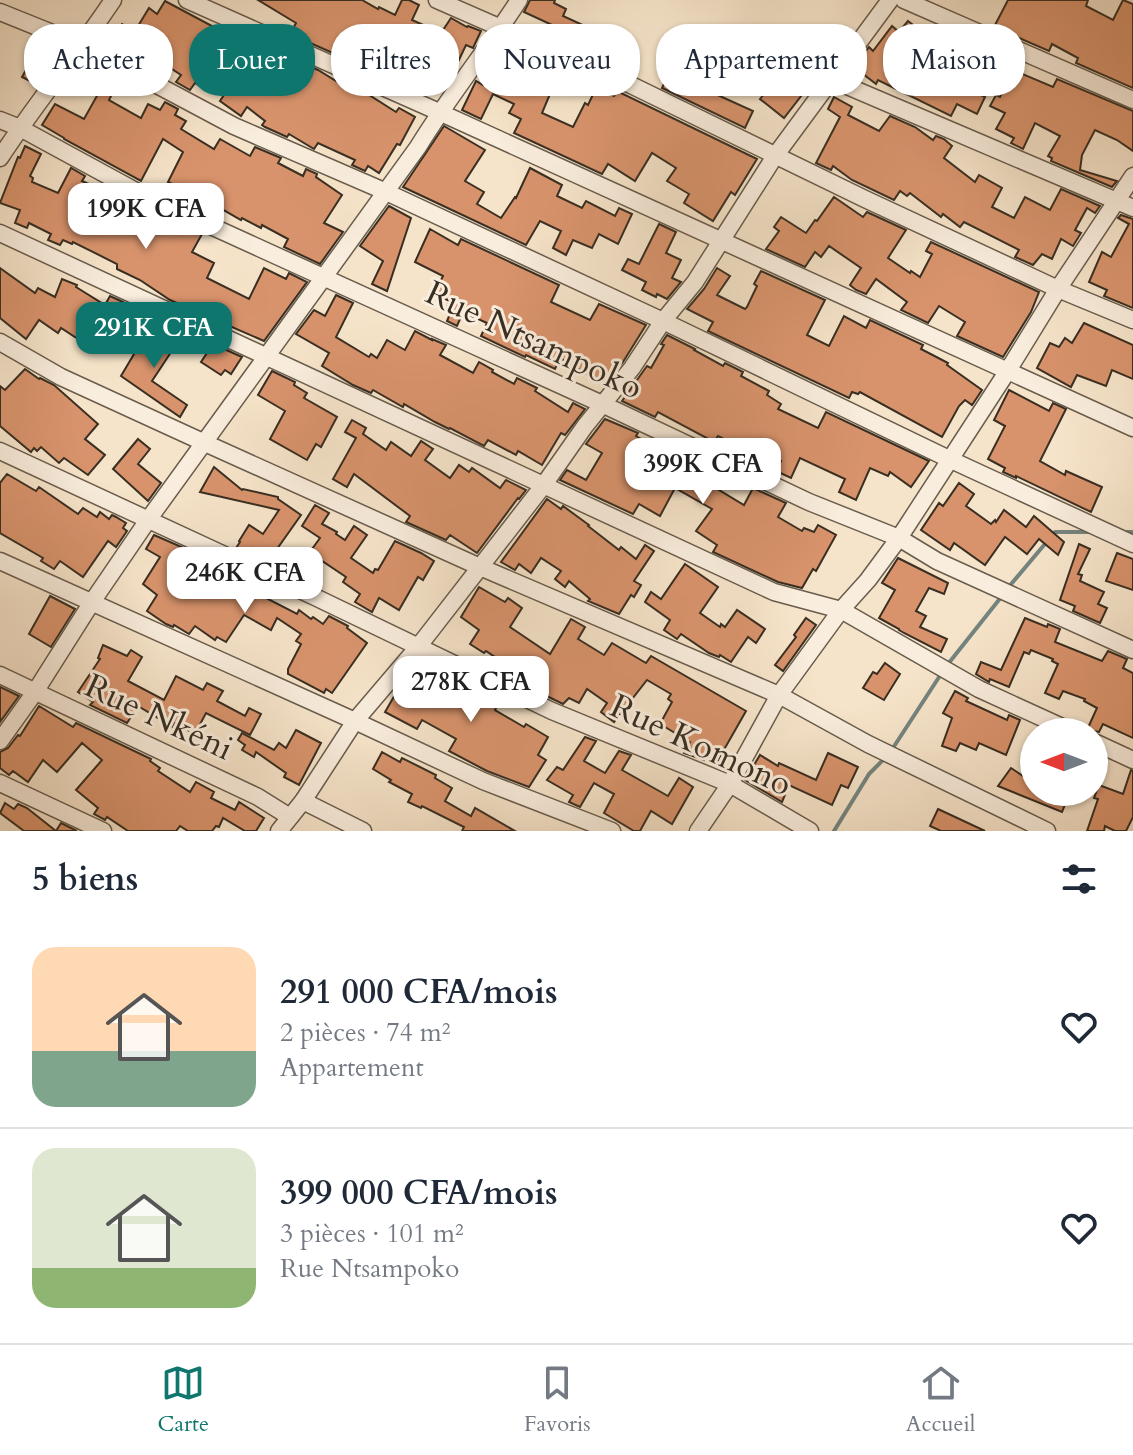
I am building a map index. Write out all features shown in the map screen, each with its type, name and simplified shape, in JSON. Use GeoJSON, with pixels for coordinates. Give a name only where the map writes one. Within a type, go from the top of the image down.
{"type":"FeatureCollection","features":[{"type":"Feature","properties":{"kind":"street"},"geometry":{"type":"LineString","coordinates":[[96,24],[113,0]]}},
{"type":"Feature","properties":{"kind":"street"},"geometry":{"type":"LineString","coordinates":[[187,0],[1133,428]]}},
{"type":"Feature","properties":{"kind":"street"},"geometry":{"type":"LineString","coordinates":[[437,0],[489,24]]}},
{"type":"Feature","properties":{"kind":"street"},"geometry":{"type":"LineString","coordinates":[[503,24],[519,0]]}},
{"type":"Feature","properties":{"kind":"street"},"geometry":{"type":"LineString","coordinates":[[867,32],[890,0]]}},
{"type":"Feature","properties":{"kind":"street"},"geometry":{"type":"LineString","coordinates":[[904,0],[1133,100]]}},
{"type":"Feature","properties":{"kind":"street"},"geometry":{"type":"LineString","coordinates":[[0,12],[30,24]]}},
{"type":"Feature","properties":{"kind":"street"},"geometry":{"type":"LineString","coordinates":[[0,741],[148,520],[325,277],[475,63]]}},
{"type":"Feature","properties":{"kind":"street"},"geometry":{"type":"LineString","coordinates":[[640,89],[865,199],[1058,289],[1133,320]]}},
{"type":"Feature","properties":{"kind":"street"},"geometry":{"type":"LineString","coordinates":[[173,93],[234,126],[384,191],[1133,544]]}},
{"type":"Feature","properties":{"kind":"street"},"geometry":{"type":"LineString","coordinates":[[867,94],[1133,208]]}},
{"type":"Feature","properties":{"kind":"street"},"geometry":{"type":"LineString","coordinates":[[0,158],[44,96]]}},
{"type":"Feature","properties":{"kind":"street"},"geometry":{"type":"LineString","coordinates":[[279,831],[303,801],[355,721],[418,647],[632,368],[722,242],[775,156],[821,96]]}},
{"type":"Feature","properties":{"kind":"street","name":"Rue Ntsampoko"},"geometry":{"type":"LineString","coordinates":[[0,120],[145,196],[809,502],[899,538],[937,561],[1133,650]]}},
{"type":"Feature","properties":{"kind":"street"},"geometry":{"type":"LineString","coordinates":[[698,831],[730,784],[779,695],[899,538],[1133,176]]}},
{"type":"Feature","properties":{"kind":"street"},"geometry":{"type":"LineString","coordinates":[[0,233],[774,592],[841,610],[979,689],[1042,718]]}},
{"type":"Feature","properties":{"kind":"street"},"geometry":{"type":"LineString","coordinates":[[0,342],[61,377],[205,443],[480,567],[779,695],[868,744],[1047,831]]}},
{"type":"Feature","properties":{"kind":"street","name":"Rue Komono"},"geometry":{"type":"LineString","coordinates":[[0,451],[552,711],[730,784],[810,831]]}},
{"type":"Feature","properties":{"kind":"street"},"geometry":{"type":"LineString","coordinates":[[0,561],[483,781],[612,831]]}},
{"type":"Feature","properties":{"kind":"street","name":"Rue Nkéni"},"geometry":{"type":"LineString","coordinates":[[0,675],[258,797],[290,817]]}},
{"type":"Feature","properties":{"kind":"street"},"geometry":{"type":"LineString","coordinates":[[1108,748],[1133,760]]}},
{"type":"Feature","properties":{"kind":"street"},"geometry":{"type":"LineString","coordinates":[[0,783],[103,831]]}},
{"type":"Feature","properties":{"kind":"street"},"geometry":{"type":"LineString","coordinates":[[303,801],[363,831]]}},
{"type":"Feature","properties":{"kind":"building"},"geometry":{"type":"Polygon","coordinates":[[[258,0],[362,0],[395,15],[402,0],[409,0],[419,5],[412,20],[421,24],[331,24],[331,52],[315,45],[315,24],[296,23],[258,0]]]}},
{"type":"Feature","properties":{"kind":"building"},"geometry":{"type":"Polygon","coordinates":[[[530,0],[555,0],[554,3],[566,9],[563,16],[580,24],[550,24],[524,12],[530,0]]]}},
{"type":"Feature","properties":{"kind":"building"},"geometry":{"type":"Polygon","coordinates":[[[1008,0],[1088,0],[1086,6],[1113,20],[1123,0],[1133,4],[1133,88],[1076,63],[1078,58],[1052,44],[1049,51],[1025,41],[1025,24],[996,24],[1008,0]]]}},
{"type":"Feature","properties":{"kind":"building"},"geometry":{"type":"Polygon","coordinates":[[[165,1],[208,24],[189,24],[189,89],[176,82],[181,75],[173,70],[173,24],[139,24],[149,8],[157,14],[165,1]]]}},
{"type":"Feature","properties":{"kind":"building"},"geometry":{"type":"Polygon","coordinates":[[[451,18],[475,29],[473,48],[466,45],[459,60],[459,24],[447,24],[451,18]]]}},
{"type":"Feature","properties":{"kind":"building"},"geometry":{"type":"Polygon","coordinates":[[[883,38],[883,82],[878,80],[876,84],[867,77],[867,50],[869,47],[873,51],[883,38]]]}},
{"type":"Feature","properties":{"kind":"building"},"geometry":{"type":"Polygon","coordinates":[[[315,69],[331,78],[331,96],[371,96],[396,112],[399,108],[415,117],[400,145],[397,144],[379,173],[368,166],[365,171],[352,165],[355,160],[318,143],[314,149],[289,134],[287,137],[265,127],[262,125],[265,121],[247,107],[241,116],[220,101],[223,96],[315,96],[315,69]]]}},
{"type":"Feature","properties":{"kind":"building"},"geometry":{"type":"Polygon","coordinates":[[[1025,75],[1053,87],[1057,79],[1133,111],[1133,151],[1095,130],[1082,155],[1080,170],[1117,181],[1112,187],[1051,161],[1052,158],[1048,156],[1060,136],[1035,123],[1023,149],[1011,143],[1014,138],[996,129],[1005,113],[990,106],[995,96],[1025,96],[1025,75]]]}},
{"type":"Feature","properties":{"kind":"building"},"geometry":{"type":"Polygon","coordinates":[[[475,83],[475,96],[492,96],[481,119],[462,110],[475,83]]]}},
{"type":"Feature","properties":{"kind":"building"},"geometry":{"type":"Polygon","coordinates":[[[97,96],[111,96],[109,100],[141,118],[148,104],[160,110],[165,102],[178,109],[175,115],[186,121],[181,129],[214,149],[220,139],[250,156],[255,147],[281,158],[278,163],[303,176],[306,169],[317,174],[316,177],[342,195],[324,223],[343,232],[320,264],[284,247],[288,239],[262,225],[261,228],[241,220],[206,200],[203,206],[183,195],[185,190],[168,182],[183,152],[163,139],[141,181],[42,125],[55,104],[84,119],[97,96]]]}},
{"type":"Feature","properties":{"kind":"building"},"geometry":{"type":"Polygon","coordinates":[[[497,96],[549,96],[542,113],[573,127],[585,103],[588,105],[592,96],[627,96],[757,159],[735,195],[731,192],[713,221],[684,203],[689,194],[667,181],[676,168],[652,153],[635,181],[608,164],[602,174],[514,133],[521,119],[509,113],[514,104],[497,96]]]}},
{"type":"Feature","properties":{"kind":"building"},"geometry":{"type":"Polygon","coordinates":[[[679,96],[720,96],[753,111],[745,128],[679,96]]]}},
{"type":"Feature","properties":{"kind":"building"},"geometry":{"type":"Polygon","coordinates":[[[762,96],[801,96],[784,118],[760,99],[762,96]]]}},
{"type":"Feature","properties":{"kind":"building"},"geometry":{"type":"Polygon","coordinates":[[[910,96],[985,97],[977,114],[957,104],[951,116],[910,96]]]}},
{"type":"Feature","properties":{"kind":"building"},"geometry":{"type":"Polygon","coordinates":[[[834,97],[852,107],[848,115],[879,131],[890,116],[915,127],[933,140],[936,136],[944,139],[952,146],[944,158],[975,182],[979,175],[1002,188],[992,207],[1014,218],[1025,197],[1050,210],[1061,189],[1100,206],[1095,213],[1087,208],[1075,230],[1081,233],[1073,246],[1061,239],[1052,259],[1042,254],[1033,265],[1015,257],[1019,250],[964,222],[960,227],[943,214],[941,217],[910,193],[907,196],[900,191],[894,200],[852,180],[833,166],[831,170],[816,163],[840,117],[828,109],[834,97]]]}},
{"type":"Feature","properties":{"kind":"building"},"geometry":{"type":"Polygon","coordinates":[[[444,126],[485,150],[465,181],[484,192],[477,204],[501,218],[516,198],[530,168],[562,185],[557,196],[582,208],[586,201],[615,216],[619,208],[632,214],[618,244],[599,234],[592,248],[573,240],[566,255],[553,248],[561,231],[540,221],[526,245],[403,187],[444,126]]]}},
{"type":"Feature","properties":{"kind":"building"},"geometry":{"type":"Polygon","coordinates":[[[25,146],[41,154],[30,176],[32,182],[58,193],[71,168],[85,176],[82,181],[91,185],[89,189],[119,204],[110,222],[131,233],[140,216],[159,226],[163,218],[202,234],[192,252],[214,263],[207,278],[249,299],[264,268],[286,279],[289,273],[307,282],[264,341],[170,300],[117,269],[117,264],[73,242],[63,240],[60,245],[48,240],[51,234],[29,223],[27,228],[15,223],[20,210],[0,203],[25,146]]]}},
{"type":"Feature","properties":{"kind":"building"},"geometry":{"type":"Polygon","coordinates":[[[834,197],[863,217],[867,212],[906,230],[888,258],[910,273],[920,277],[932,254],[926,251],[931,242],[1039,292],[1031,312],[1003,357],[957,336],[965,322],[939,306],[928,323],[901,310],[907,302],[876,279],[866,294],[856,290],[850,285],[861,268],[829,246],[821,257],[815,252],[805,267],[766,249],[779,231],[774,227],[781,217],[806,233],[834,197]]]}},
{"type":"Feature","properties":{"kind":"building"},"geometry":{"type":"Polygon","coordinates":[[[389,206],[411,218],[387,291],[372,284],[383,261],[360,246],[389,206]]]}},
{"type":"Feature","properties":{"kind":"building"},"geometry":{"type":"Polygon","coordinates":[[[1121,215],[1133,219],[1133,308],[1104,296],[1107,290],[1089,282],[1102,252],[1111,257],[1129,224],[1118,218],[1121,215]]]}},
{"type":"Feature","properties":{"kind":"building"},"geometry":{"type":"Polygon","coordinates":[[[659,224],[676,232],[666,253],[681,260],[672,278],[681,282],[667,299],[642,290],[646,282],[622,270],[628,259],[639,264],[659,224]]]}},
{"type":"Feature","properties":{"kind":"building"},"geometry":{"type":"Polygon","coordinates":[[[430,229],[458,245],[461,239],[559,285],[551,302],[590,320],[599,304],[646,325],[623,362],[610,377],[605,374],[600,382],[560,358],[555,369],[525,357],[481,336],[487,323],[463,312],[457,326],[447,321],[452,309],[447,307],[450,301],[434,294],[443,276],[415,262],[430,229]]]}},
{"type":"Feature","properties":{"kind":"building"},"geometry":{"type":"Polygon","coordinates":[[[0,268],[35,293],[38,288],[55,297],[62,279],[77,285],[105,305],[110,296],[123,302],[115,319],[120,322],[108,340],[93,330],[84,343],[61,328],[58,333],[39,320],[26,339],[0,318],[0,268]]]}},
{"type":"Feature","properties":{"kind":"building"},"geometry":{"type":"Polygon","coordinates":[[[717,268],[730,276],[717,295],[745,309],[761,271],[825,300],[807,335],[829,346],[844,316],[866,328],[870,320],[923,345],[921,349],[948,363],[982,390],[972,405],[965,400],[959,406],[942,437],[860,392],[852,392],[849,398],[708,331],[713,322],[687,309],[717,268]]]}},
{"type":"Feature","properties":{"kind":"building"},"geometry":{"type":"Polygon","coordinates":[[[336,295],[353,303],[336,337],[369,357],[371,354],[377,358],[387,340],[405,350],[415,331],[446,345],[440,355],[473,373],[479,362],[514,384],[517,378],[537,388],[535,391],[568,412],[573,403],[585,409],[565,435],[561,433],[542,465],[518,451],[516,455],[488,440],[484,446],[404,404],[403,407],[373,390],[371,393],[353,385],[322,366],[329,353],[296,334],[314,310],[325,316],[336,295]]]}},
{"type":"Feature","properties":{"kind":"building"},"geometry":{"type":"Polygon","coordinates":[[[1084,323],[1133,345],[1133,379],[1112,370],[1106,386],[1077,375],[1071,387],[1037,368],[1050,343],[1059,347],[1065,338],[1072,343],[1084,323]]]}},
{"type":"Feature","properties":{"kind":"building"},"geometry":{"type":"Polygon","coordinates":[[[173,325],[185,331],[152,381],[187,405],[180,417],[121,376],[134,354],[130,351],[137,339],[155,352],[173,325]]]}},
{"type":"Feature","properties":{"kind":"building"},"geometry":{"type":"Polygon","coordinates":[[[667,335],[723,366],[725,363],[743,372],[741,376],[769,391],[767,395],[781,404],[778,409],[818,428],[826,412],[929,461],[911,487],[890,472],[888,476],[870,468],[856,500],[839,492],[845,479],[800,458],[791,478],[776,471],[781,461],[757,450],[754,454],[718,436],[714,442],[658,412],[655,417],[622,401],[647,366],[651,368],[667,335]]]}},
{"type":"Feature","properties":{"kind":"building"},"geometry":{"type":"Polygon","coordinates":[[[213,344],[242,357],[231,374],[225,370],[221,375],[201,362],[213,344]]]}},
{"type":"Feature","properties":{"kind":"building"},"geometry":{"type":"Polygon","coordinates":[[[25,369],[54,385],[98,424],[85,439],[105,455],[88,475],[64,458],[59,463],[41,447],[31,452],[0,426],[0,386],[5,390],[25,369]]]}},
{"type":"Feature","properties":{"kind":"building"},"geometry":{"type":"Polygon","coordinates":[[[272,371],[295,382],[294,385],[307,393],[304,398],[337,417],[321,447],[316,444],[307,460],[270,439],[285,411],[258,395],[272,371]]]}},
{"type":"Feature","properties":{"kind":"building"},"geometry":{"type":"Polygon","coordinates":[[[1009,390],[1049,411],[1053,403],[1066,409],[1040,461],[1065,475],[1066,471],[1102,487],[1091,512],[1003,472],[1005,468],[988,459],[1005,426],[994,420],[1009,390]]]}},
{"type":"Feature","properties":{"kind":"building"},"geometry":{"type":"Polygon","coordinates":[[[605,419],[638,433],[636,436],[671,456],[669,459],[691,470],[694,464],[710,474],[706,482],[744,505],[753,488],[786,503],[778,517],[802,531],[804,528],[814,532],[818,525],[836,535],[816,571],[813,569],[802,588],[778,582],[713,552],[717,545],[696,531],[712,509],[675,488],[660,516],[639,504],[633,514],[560,480],[567,470],[586,480],[602,453],[586,444],[605,419]]]}},
{"type":"Feature","properties":{"kind":"building"},"geometry":{"type":"Polygon","coordinates":[[[352,420],[366,428],[363,434],[386,450],[391,442],[411,456],[421,441],[433,449],[425,460],[450,478],[459,465],[469,472],[472,468],[500,488],[506,480],[526,490],[477,553],[450,535],[446,540],[406,522],[410,516],[354,474],[347,487],[333,479],[356,438],[345,432],[352,420]]]}},
{"type":"Feature","properties":{"kind":"building"},"geometry":{"type":"Polygon","coordinates":[[[138,439],[150,449],[138,464],[161,483],[148,501],[113,469],[138,439]]]}},
{"type":"Feature","properties":{"kind":"building"},"geometry":{"type":"Polygon","coordinates":[[[214,467],[242,490],[278,497],[301,515],[277,549],[293,561],[286,571],[252,548],[248,554],[236,548],[249,525],[263,534],[279,510],[200,492],[214,467]]]}},
{"type":"Feature","properties":{"kind":"building"},"geometry":{"type":"Polygon","coordinates":[[[7,474],[36,491],[39,487],[78,514],[83,508],[97,517],[100,512],[109,519],[112,515],[126,523],[123,528],[127,531],[116,547],[108,541],[83,577],[60,561],[54,569],[41,561],[43,558],[0,533],[0,483],[7,474]]]}},
{"type":"Feature","properties":{"kind":"building"},"geometry":{"type":"Polygon","coordinates":[[[959,483],[974,494],[966,506],[991,524],[1004,510],[1026,527],[1034,516],[1064,542],[1058,555],[1039,539],[1027,554],[1005,537],[985,565],[954,543],[950,550],[921,530],[939,503],[943,506],[959,483]]]}},
{"type":"Feature","properties":{"kind":"building"},"geometry":{"type":"Polygon","coordinates":[[[547,499],[561,509],[563,506],[619,550],[621,547],[636,559],[645,545],[654,551],[634,581],[641,585],[619,614],[588,601],[590,599],[569,581],[565,587],[555,579],[561,571],[541,558],[531,573],[519,564],[515,570],[501,562],[547,499]]]}},
{"type":"Feature","properties":{"kind":"building"},"geometry":{"type":"Polygon","coordinates":[[[315,505],[329,513],[322,524],[345,540],[354,526],[367,535],[351,558],[373,573],[375,569],[378,570],[395,541],[434,561],[423,580],[418,577],[399,610],[379,598],[372,612],[355,602],[360,594],[343,582],[346,577],[319,559],[311,571],[301,564],[320,538],[302,526],[315,505]]]}},
{"type":"Feature","properties":{"kind":"building"},"geometry":{"type":"Polygon","coordinates":[[[154,535],[193,552],[203,560],[198,570],[227,587],[236,572],[268,592],[264,597],[297,614],[299,610],[323,624],[329,616],[348,626],[367,643],[332,693],[326,689],[324,693],[288,674],[301,644],[296,641],[301,634],[277,618],[271,630],[244,615],[226,642],[217,637],[215,640],[195,626],[189,634],[166,624],[147,611],[157,595],[143,584],[160,557],[146,549],[154,535]]]}},
{"type":"Feature","properties":{"kind":"building"},"geometry":{"type":"Polygon","coordinates":[[[1079,544],[1090,549],[1078,574],[1082,575],[1080,581],[1104,592],[1098,604],[1107,608],[1100,623],[1073,611],[1075,606],[1060,600],[1079,544]]]}},
{"type":"Feature","properties":{"kind":"building"},"geometry":{"type":"Polygon","coordinates":[[[1117,553],[1133,559],[1133,590],[1106,581],[1117,553]]]}},
{"type":"Feature","properties":{"kind":"building"},"geometry":{"type":"Polygon","coordinates":[[[898,558],[948,583],[944,594],[929,588],[916,611],[926,616],[920,627],[947,639],[941,652],[879,618],[895,590],[882,583],[898,558]]]}},
{"type":"Feature","properties":{"kind":"building"},"geometry":{"type":"Polygon","coordinates":[[[685,564],[718,587],[700,613],[720,627],[721,624],[725,627],[737,610],[765,629],[756,643],[748,637],[731,662],[709,653],[681,634],[677,639],[664,630],[670,620],[645,602],[651,592],[661,599],[685,564]]]}},
{"type":"Feature","properties":{"kind":"building"},"geometry":{"type":"Polygon","coordinates":[[[479,587],[505,602],[508,598],[522,608],[510,627],[550,654],[571,619],[585,627],[578,639],[604,655],[612,643],[646,663],[651,656],[746,711],[717,762],[706,756],[704,760],[684,753],[690,742],[660,724],[672,702],[668,699],[671,694],[647,680],[614,722],[601,712],[607,703],[587,689],[579,703],[569,698],[563,704],[516,681],[520,674],[470,644],[479,630],[461,617],[479,587]]]}},
{"type":"Feature","properties":{"kind":"building"},"geometry":{"type":"Polygon","coordinates":[[[50,596],[75,609],[51,647],[29,634],[50,596]]]}},
{"type":"Feature","properties":{"kind":"building"},"geometry":{"type":"Polygon","coordinates":[[[806,618],[816,625],[783,671],[775,665],[806,618]]]}},
{"type":"Feature","properties":{"kind":"building"},"geometry":{"type":"Polygon","coordinates":[[[1025,618],[1060,629],[1055,642],[1102,661],[1108,651],[1127,659],[1123,668],[1133,673],[1133,738],[1108,726],[1108,718],[1092,718],[1097,708],[1085,699],[1063,691],[1059,699],[1045,693],[1058,664],[1053,659],[1031,650],[1029,654],[1024,652],[1009,687],[990,679],[989,682],[976,674],[981,662],[1001,670],[1025,618]]]}},
{"type":"Feature","properties":{"kind":"building"},"geometry":{"type":"Polygon","coordinates":[[[103,645],[127,656],[131,650],[142,657],[128,681],[164,700],[176,676],[203,690],[207,683],[223,691],[217,701],[245,716],[249,708],[261,714],[250,735],[206,713],[195,734],[175,723],[172,727],[159,716],[138,706],[127,723],[90,705],[93,702],[78,692],[100,659],[103,645]]]}},
{"type":"Feature","properties":{"kind":"building"},"geometry":{"type":"Polygon","coordinates":[[[885,663],[900,674],[884,700],[863,688],[873,672],[877,674],[885,663]]]}},
{"type":"Feature","properties":{"kind":"building"},"geometry":{"type":"Polygon","coordinates":[[[428,664],[490,693],[486,700],[497,706],[495,710],[548,737],[538,755],[546,760],[529,787],[487,771],[449,751],[456,739],[422,720],[417,729],[385,712],[396,693],[400,695],[420,665],[425,669],[428,664]]]}},
{"type":"Feature","properties":{"kind":"building"},"geometry":{"type":"Polygon","coordinates":[[[0,687],[19,696],[0,722],[0,687]]]}},
{"type":"Feature","properties":{"kind":"building"},"geometry":{"type":"Polygon","coordinates":[[[955,691],[968,698],[966,701],[1007,720],[1009,715],[1020,720],[1006,755],[979,743],[976,750],[960,743],[956,751],[942,746],[952,718],[943,713],[955,691]]]}},
{"type":"Feature","properties":{"kind":"building"},"geometry":{"type":"Polygon","coordinates":[[[39,706],[73,727],[76,723],[151,759],[160,768],[158,771],[190,792],[196,782],[214,792],[211,798],[235,810],[239,802],[264,818],[256,831],[245,831],[223,818],[219,827],[212,831],[188,831],[180,826],[176,831],[128,831],[107,817],[105,820],[94,814],[98,808],[76,790],[102,760],[82,743],[57,772],[43,760],[28,782],[13,771],[9,775],[0,768],[0,752],[20,736],[39,706]]]}},
{"type":"Feature","properties":{"kind":"building"},"geometry":{"type":"Polygon","coordinates":[[[296,730],[321,743],[299,785],[284,777],[286,773],[256,752],[254,757],[242,750],[245,745],[238,740],[242,733],[274,750],[279,743],[286,748],[296,730]]]}},
{"type":"Feature","properties":{"kind":"building"},"geometry":{"type":"Polygon","coordinates":[[[585,737],[596,741],[584,761],[605,773],[619,751],[631,755],[622,770],[668,796],[679,778],[693,787],[672,824],[651,811],[640,831],[634,831],[604,813],[614,794],[594,783],[580,807],[569,802],[573,795],[547,780],[557,767],[563,770],[585,737]]]}},
{"type":"Feature","properties":{"kind":"building"},"geometry":{"type":"Polygon","coordinates":[[[382,752],[436,775],[435,778],[452,788],[445,801],[471,816],[475,808],[515,831],[462,831],[464,827],[408,802],[412,794],[373,769],[382,752]]]}},
{"type":"Feature","properties":{"kind":"building"},"geometry":{"type":"Polygon","coordinates":[[[828,753],[858,767],[848,788],[841,785],[832,805],[789,785],[782,802],[745,780],[760,755],[778,766],[779,763],[816,780],[828,753]]]}},
{"type":"Feature","properties":{"kind":"building"},"geometry":{"type":"Polygon","coordinates":[[[1011,768],[1020,774],[1020,795],[998,786],[1011,768]]]}},
{"type":"Feature","properties":{"kind":"building"},"geometry":{"type":"Polygon","coordinates":[[[1131,770],[1133,817],[1126,831],[1115,831],[1105,826],[1104,831],[1087,831],[1096,806],[1108,806],[1108,788],[1123,794],[1131,770]]]}},
{"type":"Feature","properties":{"kind":"building"},"geometry":{"type":"Polygon","coordinates":[[[5,803],[14,809],[18,804],[27,808],[56,831],[24,831],[0,813],[5,803]]]}},
{"type":"Feature","properties":{"kind":"building"},"geometry":{"type":"Polygon","coordinates":[[[1047,806],[1064,806],[1062,812],[1047,806]]]}},
{"type":"Feature","properties":{"kind":"building"},"geometry":{"type":"Polygon","coordinates":[[[938,809],[985,831],[941,831],[930,826],[938,809]]]}},
{"type":"Feature","properties":{"kind":"building"},"geometry":{"type":"Polygon","coordinates":[[[61,823],[77,831],[56,831],[61,823]]]}},
{"type":"Feature","properties":{"kind":"waterway"},"geometry":{"type":"LineString","coordinates":[[1007,589],[1055,532],[1092,532]]}},
{"type":"Feature","properties":{"kind":"waterway"},"geometry":{"type":"LineString","coordinates":[[1121,532],[1133,532]]}},
{"type":"Feature","properties":{"kind":"waterway"},"geometry":{"type":"LineString","coordinates":[[948,664],[1002,596]]}},
{"type":"Feature","properties":{"kind":"waterway"},"geometry":{"type":"LineString","coordinates":[[891,751],[943,671]]}},
{"type":"Feature","properties":{"kind":"waterway"},"geometry":{"type":"LineString","coordinates":[[834,831],[869,774],[885,758]]}}]}
